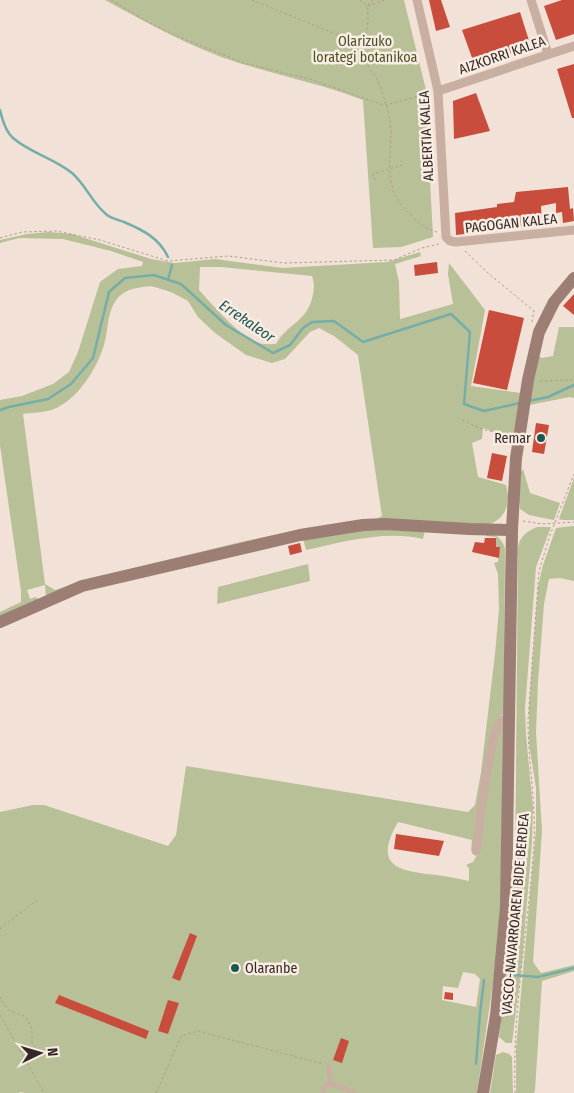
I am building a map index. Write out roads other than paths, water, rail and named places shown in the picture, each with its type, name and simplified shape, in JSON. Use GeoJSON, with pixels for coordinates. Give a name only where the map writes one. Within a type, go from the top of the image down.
{"type":"FeatureCollection","features":[{"type":"Feature","properties":{"kind":"main road"},"geometry":{"type":"LineString","coordinates":[[483,1093],[496,1015],[505,939],[508,860],[513,484],[519,432],[534,348],[544,319],[554,302],[574,278]]}},
{"type":"Feature","properties":{"kind":"main road"},"geometry":{"type":"LineString","coordinates":[[0,622],[82,586],[300,535],[363,525],[385,524],[469,529],[512,525]]}},
{"type":"Feature","properties":{"kind":"street","name":"ALBERTIA KALEA"},"geometry":{"type":"LineString","coordinates":[[417,0],[438,91],[450,239]]}},
{"type":"Feature","properties":{"kind":"street"},"geometry":{"type":"LineString","coordinates":[[530,0],[548,54]]}},
{"type":"Feature","properties":{"kind":"street","name":"AIZKORRI KALEA"},"geometry":{"type":"LineString","coordinates":[[438,91],[574,46]]}},
{"type":"Feature","properties":{"kind":"street","name":"PAGOGAN KALEA"},"geometry":{"type":"LineString","coordinates":[[450,239],[574,230]]}},
{"type":"Feature","properties":{"kind":"street"},"geometry":{"type":"LineString","coordinates":[[476,851],[483,796],[493,742],[500,723],[510,716]]}},
{"type":"Feature","properties":{"kind":"lane"},"geometry":{"type":"LineString","coordinates":[[328,1065],[331,1084]]}},
{"type":"Feature","properties":{"kind":"lane"},"geometry":{"type":"LineString","coordinates":[[323,1093],[325,1086],[331,1084],[356,1093]]}},
{"type":"Feature","properties":{"kind":"waterway"},"geometry":{"type":"LineString","coordinates":[[0,110],[6,128],[13,138],[72,173],[107,215],[150,235],[168,257]]}},
{"type":"Feature","properties":{"kind":"waterway"},"geometry":{"type":"LineString","coordinates":[[168,280],[172,265]]}},
{"type":"Feature","properties":{"kind":"waterway","name":"Errekaleor"},"geometry":{"type":"LineString","coordinates":[[0,410],[48,399],[71,384],[93,358],[109,292],[125,278],[154,275],[181,284],[226,325],[273,353],[290,345],[303,328],[312,322],[334,321],[363,342],[451,314],[470,332],[464,404],[484,411],[520,403]]}},
{"type":"Feature","properties":{"kind":"waterway","name":"Errekaleor"},"geometry":{"type":"LineString","coordinates":[[528,401],[548,397],[574,385]]}},
{"type":"Feature","properties":{"kind":"waterway"},"geometry":{"type":"LineString","coordinates":[[514,975],[538,977],[574,968]]}},
{"type":"Feature","properties":{"kind":"waterway"},"geometry":{"type":"LineString","coordinates":[[476,1064],[484,980]]}},
{"type":"Feature","properties":{"kind":"place","name":"Remar"},"geometry":{"type":"Point","coordinates":[541,438]}},
{"type":"Feature","properties":{"kind":"place","name":"Olaranbe"},"geometry":{"type":"Point","coordinates":[235,968]}},
{"type":"Feature","properties":{"kind":"park label","name":"Olarizuko lorategi botanikoa"},"geometry":{"type":"Point","coordinates":[365,49]}}]}
